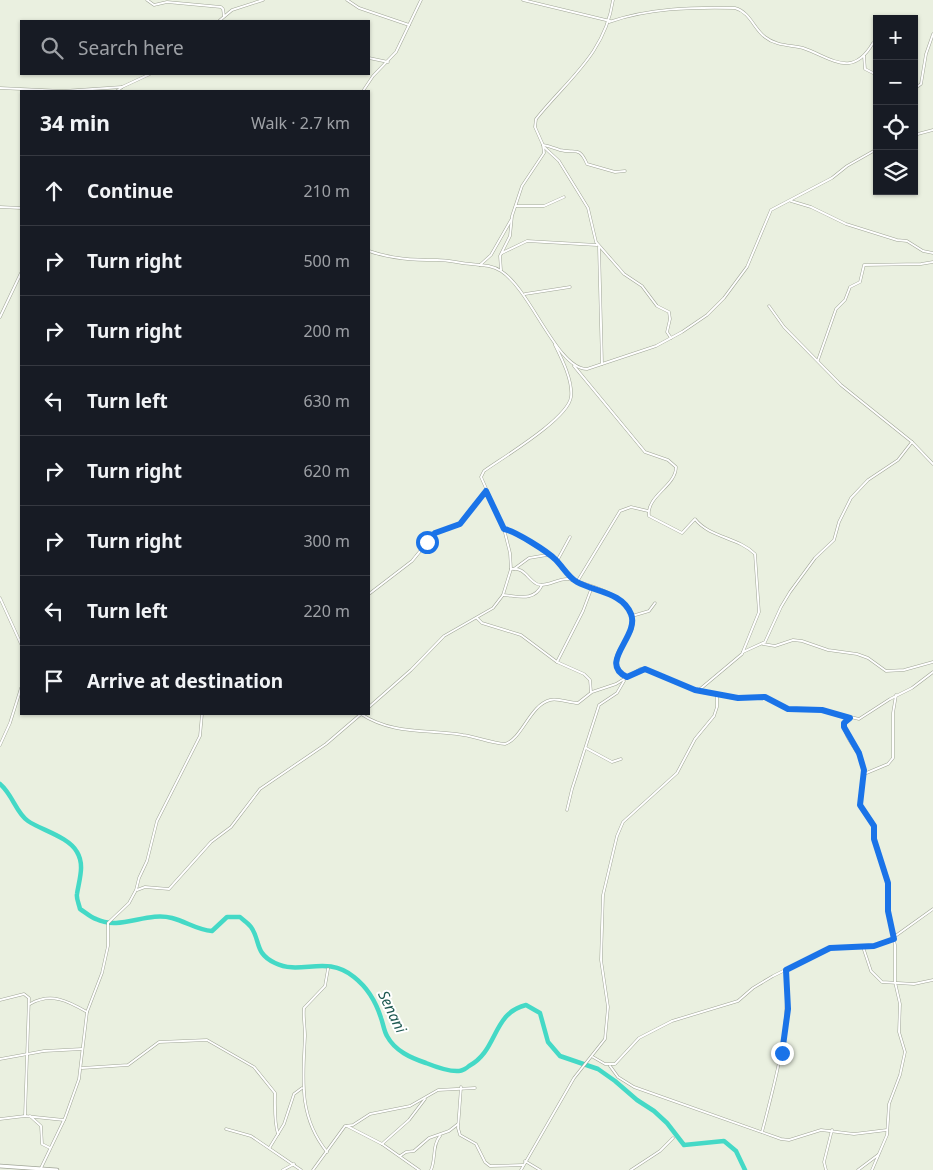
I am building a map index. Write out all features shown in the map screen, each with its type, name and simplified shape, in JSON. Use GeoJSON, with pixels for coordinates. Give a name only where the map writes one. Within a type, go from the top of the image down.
{"type":"FeatureCollection","features":[{"type":"Feature","properties":{"kind":"main road"},"geometry":{"type":"LineString","coordinates":[[0,1166],[57,1170]]}},
{"type":"Feature","properties":{"kind":"street"},"geometry":{"type":"LineString","coordinates":[[148,0],[154,5],[167,2],[221,8],[224,11],[224,16]]}},
{"type":"Feature","properties":{"kind":"street"},"geometry":{"type":"LineString","coordinates":[[220,20],[232,10],[263,0]]}},
{"type":"Feature","properties":{"kind":"street"},"geometry":{"type":"LineString","coordinates":[[347,0],[359,8],[410,25]]}},
{"type":"Feature","properties":{"kind":"street"},"geometry":{"type":"LineString","coordinates":[[364,90],[373,76],[388,62],[410,25],[421,0]]}},
{"type":"Feature","properties":{"kind":"street"},"geometry":{"type":"LineString","coordinates":[[523,0],[610,21],[630,15],[656,11],[735,8],[745,14],[764,36],[772,41],[804,49],[824,59],[840,63],[851,63],[864,56],[873,43]]}},
{"type":"Feature","properties":{"kind":"street"},"geometry":{"type":"LineString","coordinates":[[613,0],[610,21],[604,35],[586,62],[536,119],[535,127],[543,146],[559,160],[588,208],[594,240],[624,274],[647,291],[657,306],[669,312],[667,332],[672,338]]}},
{"type":"Feature","properties":{"kind":"street"},"geometry":{"type":"LineString","coordinates":[[918,86],[921,84],[926,54],[933,34]]}},
{"type":"Feature","properties":{"kind":"street"},"geometry":{"type":"LineString","coordinates":[[864,56],[865,69],[873,72]]}},
{"type":"Feature","properties":{"kind":"street"},"geometry":{"type":"LineString","coordinates":[[370,58],[388,62]]}},
{"type":"Feature","properties":{"kind":"street"},"geometry":{"type":"LineString","coordinates":[[75,90],[122,86],[148,75]]}},
{"type":"Feature","properties":{"kind":"street"},"geometry":{"type":"LineString","coordinates":[[118,90],[122,86]]}},
{"type":"Feature","properties":{"kind":"street"},"geometry":{"type":"LineString","coordinates":[[0,88],[42,90]]}},
{"type":"Feature","properties":{"kind":"street"},"geometry":{"type":"LineString","coordinates":[[918,134],[933,130]]}},
{"type":"Feature","properties":{"kind":"street"},"geometry":{"type":"LineString","coordinates":[[543,146],[578,151],[583,154],[587,164],[614,172],[625,171]]}},
{"type":"Feature","properties":{"kind":"street"},"geometry":{"type":"LineString","coordinates":[[501,271],[499,264],[510,236],[512,219],[525,179],[542,156],[543,146]]}},
{"type":"Feature","properties":{"kind":"street"},"geometry":{"type":"LineString","coordinates":[[574,366],[587,369],[648,350],[672,338],[707,315],[724,298],[747,267],[769,213],[776,206],[791,201],[875,150]]}},
{"type":"Feature","properties":{"kind":"street"},"geometry":{"type":"LineString","coordinates":[[516,206],[538,207],[564,197]]}},
{"type":"Feature","properties":{"kind":"street"},"geometry":{"type":"LineString","coordinates":[[791,201],[811,207],[846,224],[912,242],[923,251],[933,253]]}},
{"type":"Feature","properties":{"kind":"street"},"geometry":{"type":"LineString","coordinates":[[0,207],[20,208]]}},
{"type":"Feature","properties":{"kind":"street"},"geometry":{"type":"LineString","coordinates":[[480,265],[491,255],[512,219]]}},
{"type":"Feature","properties":{"kind":"street"},"geometry":{"type":"LineString","coordinates":[[502,253],[526,241],[598,246]]}},
{"type":"Feature","properties":{"kind":"street"},"geometry":{"type":"LineString","coordinates":[[598,246],[602,364]]}},
{"type":"Feature","properties":{"kind":"street"},"geometry":{"type":"LineString","coordinates":[[370,251],[401,259],[438,260],[480,265],[501,271],[525,294],[553,341],[564,366],[571,398],[557,417],[503,460],[484,471],[481,481],[504,529],[510,553],[512,569],[504,595],[492,608],[478,618],[444,636],[411,670],[370,706]]}},
{"type":"Feature","properties":{"kind":"street"},"geometry":{"type":"LineString","coordinates":[[818,360],[836,309],[845,300],[850,287],[860,282],[864,265],[933,262]]}},
{"type":"Feature","properties":{"kind":"street"},"geometry":{"type":"LineString","coordinates":[[0,317],[20,275]]}},
{"type":"Feature","properties":{"kind":"street"},"geometry":{"type":"LineString","coordinates":[[525,294],[544,289],[570,287]]}},
{"type":"Feature","properties":{"kind":"street"},"geometry":{"type":"LineString","coordinates":[[769,306],[784,327],[851,394],[912,442],[933,464]]}},
{"type":"Feature","properties":{"kind":"street"},"geometry":{"type":"LineString","coordinates":[[553,341],[645,452],[668,460],[676,467],[674,474],[656,498],[649,511],[649,516],[682,533],[695,518],[706,530],[755,553],[759,612],[743,652],[731,665],[699,690]]}},
{"type":"Feature","properties":{"kind":"street"},"geometry":{"type":"LineString","coordinates":[[763,644],[790,592],[815,558],[834,540],[838,522],[851,498],[868,480],[898,460],[912,442]]}},
{"type":"Feature","properties":{"kind":"street"},"geometry":{"type":"LineString","coordinates":[[370,593],[412,561],[435,533],[460,524],[486,491]]}},
{"type":"Feature","properties":{"kind":"street"},"geometry":{"type":"LineString","coordinates":[[577,582],[620,510],[631,507],[649,511]]}},
{"type":"Feature","properties":{"kind":"street"},"geometry":{"type":"LineString","coordinates":[[504,529],[513,532],[548,554],[577,582]]}},
{"type":"Feature","properties":{"kind":"street"},"geometry":{"type":"LineString","coordinates":[[557,561],[570,537]]}},
{"type":"Feature","properties":{"kind":"street"},"geometry":{"type":"LineString","coordinates":[[512,569],[529,558],[548,554]]}},
{"type":"Feature","properties":{"kind":"street"},"geometry":{"type":"LineString","coordinates":[[512,569],[522,570],[538,585],[542,586]]}},
{"type":"Feature","properties":{"kind":"street"},"geometry":{"type":"LineString","coordinates":[[504,595],[530,597],[536,594],[542,586],[562,578],[592,587],[619,599],[632,616],[629,636],[616,657],[618,670],[626,678]]}},
{"type":"Feature","properties":{"kind":"street"},"geometry":{"type":"LineString","coordinates":[[557,662],[583,611],[592,587]]}},
{"type":"Feature","properties":{"kind":"street"},"geometry":{"type":"LineString","coordinates":[[0,598],[20,642]]}},
{"type":"Feature","properties":{"kind":"street"},"geometry":{"type":"LineString","coordinates":[[632,616],[649,611],[655,603]]}},
{"type":"Feature","properties":{"kind":"street"},"geometry":{"type":"LineString","coordinates":[[478,618],[482,623],[521,636],[557,662],[588,678],[591,692]]}},
{"type":"Feature","properties":{"kind":"street"},"geometry":{"type":"LineString","coordinates":[[743,652],[763,644],[775,646],[794,640],[828,650],[860,655],[886,671],[904,670],[933,662]]}},
{"type":"Feature","properties":{"kind":"street"},"geometry":{"type":"LineString","coordinates":[[362,715],[381,725],[404,730],[463,735],[505,744],[512,740],[522,726],[547,701],[556,700],[576,703],[591,692],[645,669],[690,689],[745,699],[765,697],[788,709],[822,710],[861,719],[896,695],[912,688],[933,672]]}},
{"type":"Feature","properties":{"kind":"street"},"geometry":{"type":"LineString","coordinates":[[567,810],[599,705],[617,693],[626,678]]}},
{"type":"Feature","properties":{"kind":"street"},"geometry":{"type":"LineString","coordinates":[[0,745],[10,723],[20,691]]}},
{"type":"Feature","properties":{"kind":"street"},"geometry":{"type":"LineString","coordinates":[[521,1170],[574,1078],[593,1057],[605,1039],[608,1021],[601,960],[603,895],[617,836],[624,822],[677,773],[695,738],[714,716],[717,707],[717,695]]}},
{"type":"Feature","properties":{"kind":"street"},"geometry":{"type":"LineString","coordinates":[[864,774],[888,764],[893,758],[893,713],[896,695]]}},
{"type":"Feature","properties":{"kind":"street"},"geometry":{"type":"LineString","coordinates":[[42,1169],[64,1120],[81,1068],[87,1012],[102,973],[108,946],[108,923],[129,903],[136,891],[138,878],[147,861],[157,821],[200,736],[202,715]]}},
{"type":"Feature","properties":{"kind":"street"},"geometry":{"type":"LineString","coordinates":[[136,891],[146,887],[169,888],[211,842],[231,827],[260,789],[326,744],[359,715]]}},
{"type":"Feature","properties":{"kind":"street"},"geometry":{"type":"LineString","coordinates":[[850,718],[844,723],[844,727],[861,758],[864,774],[860,805],[874,826],[874,839],[888,883],[888,911],[894,939],[895,982],[900,1004],[899,1032],[904,1045],[905,1058],[888,1104],[888,1130],[872,1170]]}},
{"type":"Feature","properties":{"kind":"street"},"geometry":{"type":"LineString","coordinates":[[586,748],[608,761],[616,762],[621,759]]}},
{"type":"Feature","properties":{"kind":"street"},"geometry":{"type":"LineString","coordinates":[[610,1066],[618,1061],[626,1050],[643,1035],[679,1018],[738,1001],[753,988],[830,948],[863,947],[881,944],[894,939],[933,909]]}},
{"type":"Feature","properties":{"kind":"street"},"geometry":{"type":"LineString","coordinates":[[863,947],[875,977],[885,983],[914,984],[933,980]]}},
{"type":"Feature","properties":{"kind":"street"},"geometry":{"type":"LineString","coordinates":[[327,1152],[310,1126],[302,1088],[304,1008],[325,986],[328,969]]}},
{"type":"Feature","properties":{"kind":"street"},"geometry":{"type":"LineString","coordinates":[[762,1133],[784,1044],[788,1009],[786,970]]}},
{"type":"Feature","properties":{"kind":"street"},"geometry":{"type":"LineString","coordinates":[[0,1000],[24,994],[27,996],[30,1004],[25,1116]]}},
{"type":"Feature","properties":{"kind":"street"},"geometry":{"type":"LineString","coordinates":[[30,1004],[44,999],[62,999],[87,1012]]}},
{"type":"Feature","properties":{"kind":"street"},"geometry":{"type":"LineString","coordinates":[[81,1068],[128,1065],[143,1052],[159,1042],[207,1040],[254,1067],[275,1093],[273,1104],[276,1110],[278,1134]]}},
{"type":"Feature","properties":{"kind":"street"},"geometry":{"type":"LineString","coordinates":[[0,1059],[28,1053],[82,1049]]}},
{"type":"Feature","properties":{"kind":"street"},"geometry":{"type":"LineString","coordinates":[[593,1057],[610,1066],[618,1077],[634,1087],[762,1133],[790,1140],[809,1133],[832,1130],[854,1134],[888,1130]]}},
{"type":"Feature","properties":{"kind":"street"},"geometry":{"type":"LineString","coordinates":[[461,1087],[458,1132],[480,1148],[487,1164],[496,1167],[523,1165]]}},
{"type":"Feature","properties":{"kind":"street"},"geometry":{"type":"LineString","coordinates":[[270,1147],[284,1124],[294,1094],[302,1088]]}},
{"type":"Feature","properties":{"kind":"street"},"geometry":{"type":"LineString","coordinates":[[314,1170],[347,1126],[370,1114],[410,1106],[442,1088],[475,1088]]}},
{"type":"Feature","properties":{"kind":"street"},"geometry":{"type":"LineString","coordinates":[[382,1144],[409,1120],[425,1098]]}},
{"type":"Feature","properties":{"kind":"street"},"geometry":{"type":"LineString","coordinates":[[0,1119],[30,1116],[64,1120]]}},
{"type":"Feature","properties":{"kind":"street"},"geometry":{"type":"LineString","coordinates":[[30,1116],[41,1126],[43,1146],[52,1148]]}},
{"type":"Feature","properties":{"kind":"street"},"geometry":{"type":"LineString","coordinates":[[400,1157],[406,1152],[417,1150],[429,1138],[441,1134],[458,1124]]}},
{"type":"Feature","properties":{"kind":"street"},"geometry":{"type":"LineString","coordinates":[[347,1126],[382,1144],[419,1170]]}},
{"type":"Feature","properties":{"kind":"street"},"geometry":{"type":"LineString","coordinates":[[226,1129],[247,1134],[270,1147],[300,1170]]}},
{"type":"Feature","properties":{"kind":"street"},"geometry":{"type":"LineString","coordinates":[[826,1170],[824,1162],[832,1130]]}},
{"type":"Feature","properties":{"kind":"street"},"geometry":{"type":"LineString","coordinates":[[431,1170],[435,1157],[435,1143],[441,1134]]}},
{"type":"Feature","properties":{"kind":"street"},"geometry":{"type":"LineString","coordinates":[[631,1170],[660,1151],[673,1138]]}},
{"type":"Feature","properties":{"kind":"street"},"geometry":{"type":"LineString","coordinates":[[858,1170],[878,1154]]}},
{"type":"Feature","properties":{"kind":"street"},"geometry":{"type":"LineString","coordinates":[[525,1162],[540,1170]]}},
{"type":"Feature","properties":{"kind":"street"},"geometry":{"type":"LineString","coordinates":[[283,1170],[294,1164]]}},
{"type":"Feature","properties":{"kind":"waterway","name":"Senani"},"geometry":{"type":"LineString","coordinates":[[0,784],[24,818],[68,842],[77,852],[81,862],[77,899],[80,909],[94,918],[114,923],[163,917],[172,918],[212,931],[227,917],[240,917],[251,927],[264,955],[275,963],[294,967],[334,967],[344,970],[354,977],[374,1001],[386,1034],[394,1046],[415,1059],[447,1070],[462,1070],[478,1059],[507,1016],[515,1009],[526,1005],[540,1013],[548,1042],[560,1056],[598,1069],[615,1081],[667,1123],[684,1145],[724,1141],[736,1151],[745,1170]]}},
{"type":"Feature","properties":{"kind":"route"},"geometry":{"type":"LineString","coordinates":[[427,542],[435,533],[460,524],[486,491],[504,529],[519,535],[553,557],[567,574],[577,582],[608,593],[619,599],[627,607],[632,616],[632,630],[616,657],[616,665],[623,675],[627,677],[640,669],[645,669],[690,689],[710,691],[722,696],[738,698],[765,697],[788,709],[800,711],[822,710],[850,718],[844,723],[844,727],[845,732],[859,753],[864,770],[860,805],[874,826],[874,839],[888,883],[888,911],[894,939],[874,946],[836,946],[786,970],[788,1009],[782,1053]]}}]}
